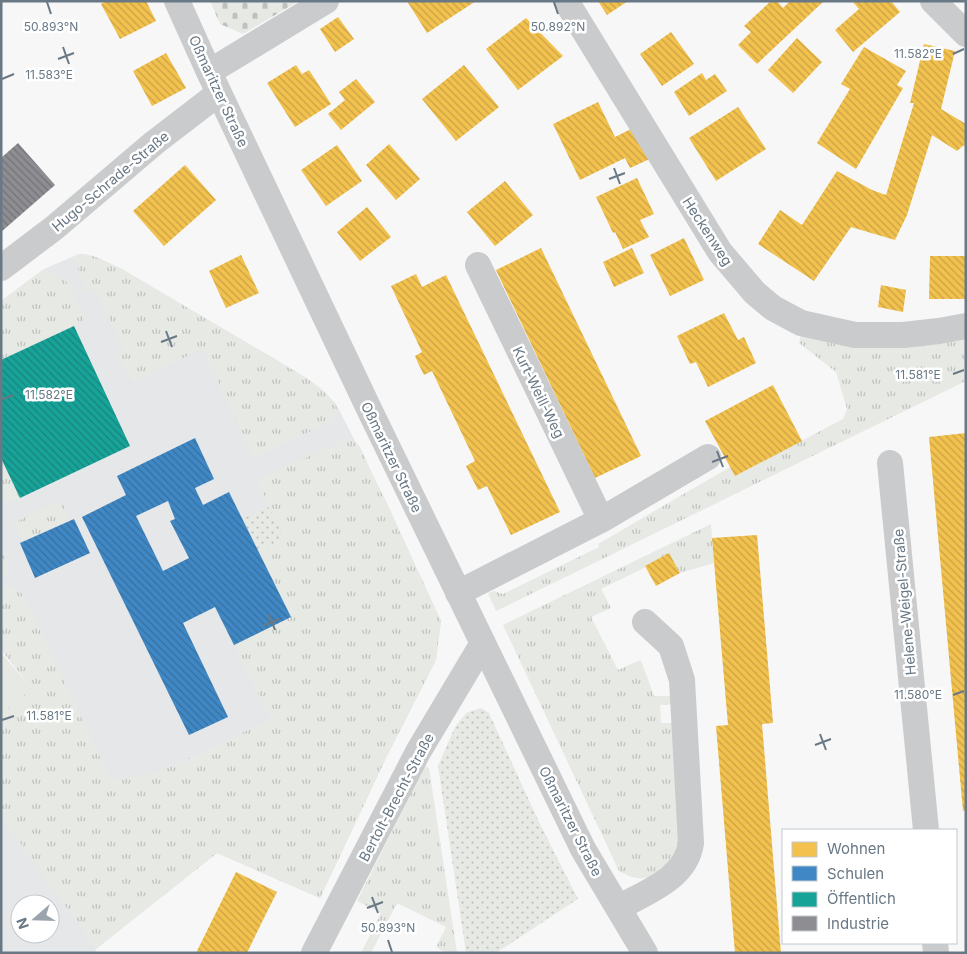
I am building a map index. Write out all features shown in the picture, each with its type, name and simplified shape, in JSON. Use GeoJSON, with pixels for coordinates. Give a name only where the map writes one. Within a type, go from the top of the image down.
{"type":"FeatureCollection","features":[{"type":"Feature","properties":{"kind":"street","name":"Oßmaritzer Straße"},"geometry":{"type":"LineString","coordinates":[[177,1],[214,83],[458,593],[583,849],[645,953]]}},
{"type":"Feature","properties":{"kind":"street","name":"Hugo-Schrade-Straße"},"geometry":{"type":"LineString","coordinates":[[1,268],[54,228],[154,143],[214,83],[326,1]]}},
{"type":"Feature","properties":{"kind":"street","name":"Heckenweg"},"geometry":{"type":"LineString","coordinates":[[566,1],[720,252],[755,293],[773,308],[801,323],[855,335],[902,335],[966,326]]}},
{"type":"Feature","properties":{"kind":"street"},"geometry":{"type":"LineString","coordinates":[[933,1],[966,34]]}},
{"type":"Feature","properties":{"kind":"street","name":"Kurt-Weill-Weg"},"geometry":{"type":"LineString","coordinates":[[478,265],[601,520]]}},
{"type":"Feature","properties":{"kind":"street"},"geometry":{"type":"LineString","coordinates":[[458,593],[601,520],[708,457]]}},
{"type":"Feature","properties":{"kind":"street","name":"Helene-Weigel-Straße"},"geometry":{"type":"LineString","coordinates":[[890,463],[926,829]]}},
{"type":"Feature","properties":{"kind":"street"},"geometry":{"type":"LineString","coordinates":[[618,908],[677,873],[688,856],[691,843],[682,680],[671,646],[645,622]]}},
{"type":"Feature","properties":{"kind":"street","name":"Bertolt-Brecht-Straße"},"geometry":{"type":"LineString","coordinates":[[314,953],[418,752],[483,643]]}},
{"type":"Feature","properties":{"kind":"shaded area"},"geometry":{"type":"Polygon","coordinates":[[[79,254],[98,258],[120,268],[285,365],[320,388],[336,404],[386,501],[441,621],[436,660],[387,756],[320,898],[217,853],[96,949],[95,953],[1,953],[1,714],[35,684],[1,646],[1,301],[44,269],[79,254]]]}},
{"type":"Feature","properties":{"kind":"green space"},"geometry":{"type":"Polygon","coordinates":[[[210,1],[299,1],[243,34],[220,24],[210,1]]]}},
{"type":"Feature","properties":{"kind":"green space"},"geometry":{"type":"Polygon","coordinates":[[[79,254],[95,257],[120,268],[305,377],[324,391],[336,405],[338,410],[334,420],[253,457],[203,349],[131,382],[117,353],[124,350],[96,288],[87,292],[74,258],[79,254]]]}},
{"type":"Feature","properties":{"kind":"green space"},"geometry":{"type":"Polygon","coordinates":[[[44,269],[63,278],[68,284],[84,320],[1,360],[1,301],[44,269]]]}},
{"type":"Feature","properties":{"kind":"green space"},"geometry":{"type":"Polygon","coordinates":[[[801,334],[966,337],[966,381],[496,611],[488,593],[494,591],[503,594],[599,547],[598,544],[730,467],[735,476],[843,419],[847,409],[836,372],[799,343],[801,334]]]}},
{"type":"Feature","properties":{"kind":"green space"},"geometry":{"type":"Polygon","coordinates":[[[347,439],[360,447],[441,621],[436,660],[387,756],[320,898],[217,853],[96,949],[60,899],[60,894],[57,894],[1,816],[1,715],[32,688],[1,650],[1,590],[14,587],[24,597],[109,776],[112,779],[119,780],[162,771],[271,719],[234,645],[290,617],[258,551],[284,539],[257,480],[347,439]]]}},
{"type":"Feature","properties":{"kind":"green space"},"geometry":{"type":"Polygon","coordinates":[[[1,458],[20,498],[12,501],[1,497],[1,458]]]}},
{"type":"Feature","properties":{"kind":"green space"},"geometry":{"type":"Polygon","coordinates":[[[61,500],[70,520],[23,542],[14,523],[61,500]]]}},
{"type":"Feature","properties":{"kind":"green space"},"geometry":{"type":"Polygon","coordinates":[[[269,507],[284,539],[258,551],[242,519],[269,507]]]}},
{"type":"Feature","properties":{"kind":"green space"},"geometry":{"type":"Polygon","coordinates":[[[711,524],[714,563],[680,573],[669,554],[601,589],[611,608],[591,617],[618,670],[640,660],[654,696],[675,696],[676,704],[660,705],[661,723],[677,723],[685,828],[674,861],[654,875],[636,878],[619,871],[503,625],[711,524]]]}},
{"type":"Feature","properties":{"kind":"green space"},"geometry":{"type":"Polygon","coordinates":[[[1,550],[10,570],[1,575],[1,550]]]}},
{"type":"Feature","properties":{"kind":"green space"},"geometry":{"type":"Polygon","coordinates":[[[1,653],[32,688],[1,715],[1,653]]]}},
{"type":"Feature","properties":{"kind":"green space"},"geometry":{"type":"Polygon","coordinates":[[[481,708],[489,713],[539,822],[578,899],[496,953],[466,953],[438,766],[455,727],[466,713],[481,708]]]}},
{"type":"Feature","properties":{"kind":"green space"},"geometry":{"type":"Polygon","coordinates":[[[425,766],[429,768],[457,953],[446,953],[436,947],[446,927],[397,903],[371,953],[361,953],[381,913],[357,901],[425,766]]]}},
{"type":"Feature","properties":{"kind":"building: Wohnen"},"geometry":{"type":"Polygon","coordinates":[[[106,1],[146,1],[156,21],[120,39],[101,4],[106,1]]]}},
{"type":"Feature","properties":{"kind":"building: Wohnen"},"geometry":{"type":"Polygon","coordinates":[[[407,1],[476,1],[427,33],[407,1]]]}},
{"type":"Feature","properties":{"kind":"building: Wohnen"},"geometry":{"type":"Polygon","coordinates":[[[598,1],[628,1],[607,15],[598,1]]]}},
{"type":"Feature","properties":{"kind":"building: Wohnen"},"geometry":{"type":"Polygon","coordinates":[[[771,1],[777,1],[783,8],[790,1],[824,1],[757,64],[738,45],[751,32],[744,26],[771,1]]]}},
{"type":"Feature","properties":{"kind":"building: Wohnen"},"geometry":{"type":"Polygon","coordinates":[[[852,1],[891,1],[900,12],[853,52],[835,30],[859,9],[852,1]]]}},
{"type":"Feature","properties":{"kind":"building: Wohnen"},"geometry":{"type":"Polygon","coordinates":[[[338,17],[354,39],[335,52],[320,29],[338,17]]]}},
{"type":"Feature","properties":{"kind":"building: Wohnen"},"geometry":{"type":"Polygon","coordinates":[[[526,18],[563,56],[518,90],[486,49],[526,18]]]}},
{"type":"Feature","properties":{"kind":"building: Wohnen"},"geometry":{"type":"Polygon","coordinates":[[[671,32],[694,64],[662,86],[640,54],[671,32]]]}},
{"type":"Feature","properties":{"kind":"building: Wohnen"},"geometry":{"type":"Polygon","coordinates":[[[797,38],[822,62],[793,93],[768,70],[797,38]]]}},
{"type":"Feature","properties":{"kind":"building: Wohnen"},"geometry":{"type":"Polygon","coordinates":[[[924,44],[955,51],[941,109],[966,124],[966,148],[964,145],[957,151],[932,135],[907,215],[895,240],[851,227],[814,281],[758,244],[780,210],[802,225],[837,171],[872,190],[886,195],[914,103],[910,103],[924,44]]]}},
{"type":"Feature","properties":{"kind":"building: Wohnen"},"geometry":{"type":"Polygon","coordinates":[[[864,47],[906,71],[897,85],[903,88],[856,169],[817,143],[850,89],[841,84],[864,47]]]}},
{"type":"Feature","properties":{"kind":"building: Wohnen"},"geometry":{"type":"Polygon","coordinates":[[[166,53],[186,88],[152,106],[133,71],[166,53]]]}},
{"type":"Feature","properties":{"kind":"building: Wohnen"},"geometry":{"type":"Polygon","coordinates":[[[296,65],[302,74],[309,70],[331,104],[295,127],[267,83],[296,65]]]}},
{"type":"Feature","properties":{"kind":"building: Wohnen"},"geometry":{"type":"Polygon","coordinates":[[[464,65],[499,107],[456,141],[422,99],[464,65]]]}},
{"type":"Feature","properties":{"kind":"building: Wohnen"},"geometry":{"type":"Polygon","coordinates":[[[702,73],[706,80],[715,74],[727,91],[689,116],[674,92],[702,73]]]}},
{"type":"Feature","properties":{"kind":"building: Wohnen"},"geometry":{"type":"Polygon","coordinates":[[[356,79],[375,102],[341,130],[328,114],[345,100],[339,92],[356,79]]]}},
{"type":"Feature","properties":{"kind":"building: Wohnen"},"geometry":{"type":"Polygon","coordinates":[[[598,102],[615,137],[633,128],[654,157],[630,168],[625,158],[580,180],[553,124],[598,102]]]}},
{"type":"Feature","properties":{"kind":"building: Wohnen"},"geometry":{"type":"Polygon","coordinates":[[[738,107],[766,149],[716,181],[689,138],[738,107]]]}},
{"type":"Feature","properties":{"kind":"building: Wohnen"},"geometry":{"type":"Polygon","coordinates":[[[389,144],[420,179],[396,200],[366,165],[389,144]]]}},
{"type":"Feature","properties":{"kind":"building: Wohnen"},"geometry":{"type":"Polygon","coordinates":[[[337,145],[362,181],[326,206],[301,170],[337,145]]]}},
{"type":"Feature","properties":{"kind":"building: Wohnen"},"geometry":{"type":"Polygon","coordinates":[[[185,165],[216,200],[164,246],[133,211],[185,165]]]}},
{"type":"Feature","properties":{"kind":"building: Wohnen"},"geometry":{"type":"Polygon","coordinates":[[[637,178],[654,214],[640,220],[649,237],[623,249],[615,232],[613,233],[596,197],[637,178]]]}},
{"type":"Feature","properties":{"kind":"building: Wohnen"},"geometry":{"type":"Polygon","coordinates":[[[505,181],[533,215],[495,246],[467,212],[505,181]]]}},
{"type":"Feature","properties":{"kind":"building: Wohnen"},"geometry":{"type":"Polygon","coordinates":[[[367,207],[391,237],[360,261],[337,232],[367,207]]]}},
{"type":"Feature","properties":{"kind":"building: Wohnen"},"geometry":{"type":"Polygon","coordinates":[[[684,238],[704,280],[670,296],[650,255],[684,238]]]}},
{"type":"Feature","properties":{"kind":"building: Wohnen"},"geometry":{"type":"Polygon","coordinates":[[[541,248],[641,456],[595,478],[496,270],[541,248]]]}},
{"type":"Feature","properties":{"kind":"building: Wohnen"},"geometry":{"type":"Polygon","coordinates":[[[632,248],[644,273],[614,287],[603,262],[632,248]]]}},
{"type":"Feature","properties":{"kind":"building: Wohnen"},"geometry":{"type":"Polygon","coordinates":[[[241,255],[259,293],[226,308],[209,271],[241,255]]]}},
{"type":"Feature","properties":{"kind":"building: Wohnen"},"geometry":{"type":"Polygon","coordinates":[[[930,256],[966,256],[966,299],[929,299],[930,256]]]}},
{"type":"Feature","properties":{"kind":"building: Wohnen"},"geometry":{"type":"Polygon","coordinates":[[[416,274],[422,287],[446,275],[560,512],[511,535],[487,486],[478,490],[466,466],[475,461],[432,371],[424,375],[418,363],[415,356],[422,352],[391,286],[416,274]]]}},
{"type":"Feature","properties":{"kind":"building: Wohnen"},"geometry":{"type":"Polygon","coordinates":[[[881,285],[906,290],[903,312],[878,307],[881,285]]]}},
{"type":"Feature","properties":{"kind":"building: Wohnen"},"geometry":{"type":"Polygon","coordinates":[[[724,313],[738,340],[744,337],[756,363],[708,387],[696,362],[690,364],[677,336],[724,313]]]}},
{"type":"Feature","properties":{"kind":"building: Wohnen"},"geometry":{"type":"Polygon","coordinates":[[[773,385],[802,441],[735,476],[705,421],[773,385]]]}},
{"type":"Feature","properties":{"kind":"building: Wohnen"},"geometry":{"type":"Polygon","coordinates":[[[966,433],[966,810],[963,811],[929,437],[966,433]]]}},
{"type":"Feature","properties":{"kind":"building: Wohnen"},"geometry":{"type":"Polygon","coordinates":[[[757,535],[773,723],[762,724],[781,953],[735,953],[716,726],[728,725],[712,538],[757,535]]]}},
{"type":"Feature","properties":{"kind":"building: Wohnen"},"geometry":{"type":"Polygon","coordinates":[[[669,553],[680,573],[656,586],[645,566],[669,553]]]}},
{"type":"Feature","properties":{"kind":"building: Wohnen"},"geometry":{"type":"Polygon","coordinates":[[[236,872],[277,892],[247,953],[196,953],[236,872]]]}},
{"type":"Feature","properties":{"kind":"building: Schulen"},"geometry":{"type":"Polygon","coordinates":[[[195,438],[214,479],[195,488],[203,505],[229,492],[291,617],[234,645],[215,607],[183,623],[228,717],[189,735],[82,517],[126,495],[117,476],[195,438]],[[168,501],[136,516],[163,571],[189,558],[170,521],[175,519],[168,501]]]}},
{"type":"Feature","properties":{"kind":"building: Schulen"},"geometry":{"type":"Polygon","coordinates":[[[74,519],[90,553],[35,578],[20,543],[74,519]]]}},
{"type":"Feature","properties":{"kind":"building: Öffentlich"},"geometry":{"type":"Polygon","coordinates":[[[74,326],[130,446],[20,498],[1,458],[1,360],[74,326]]]}},
{"type":"Feature","properties":{"kind":"building: Industrie"},"geometry":{"type":"Polygon","coordinates":[[[18,143],[55,185],[1,232],[1,158],[18,143]]]}}]}
